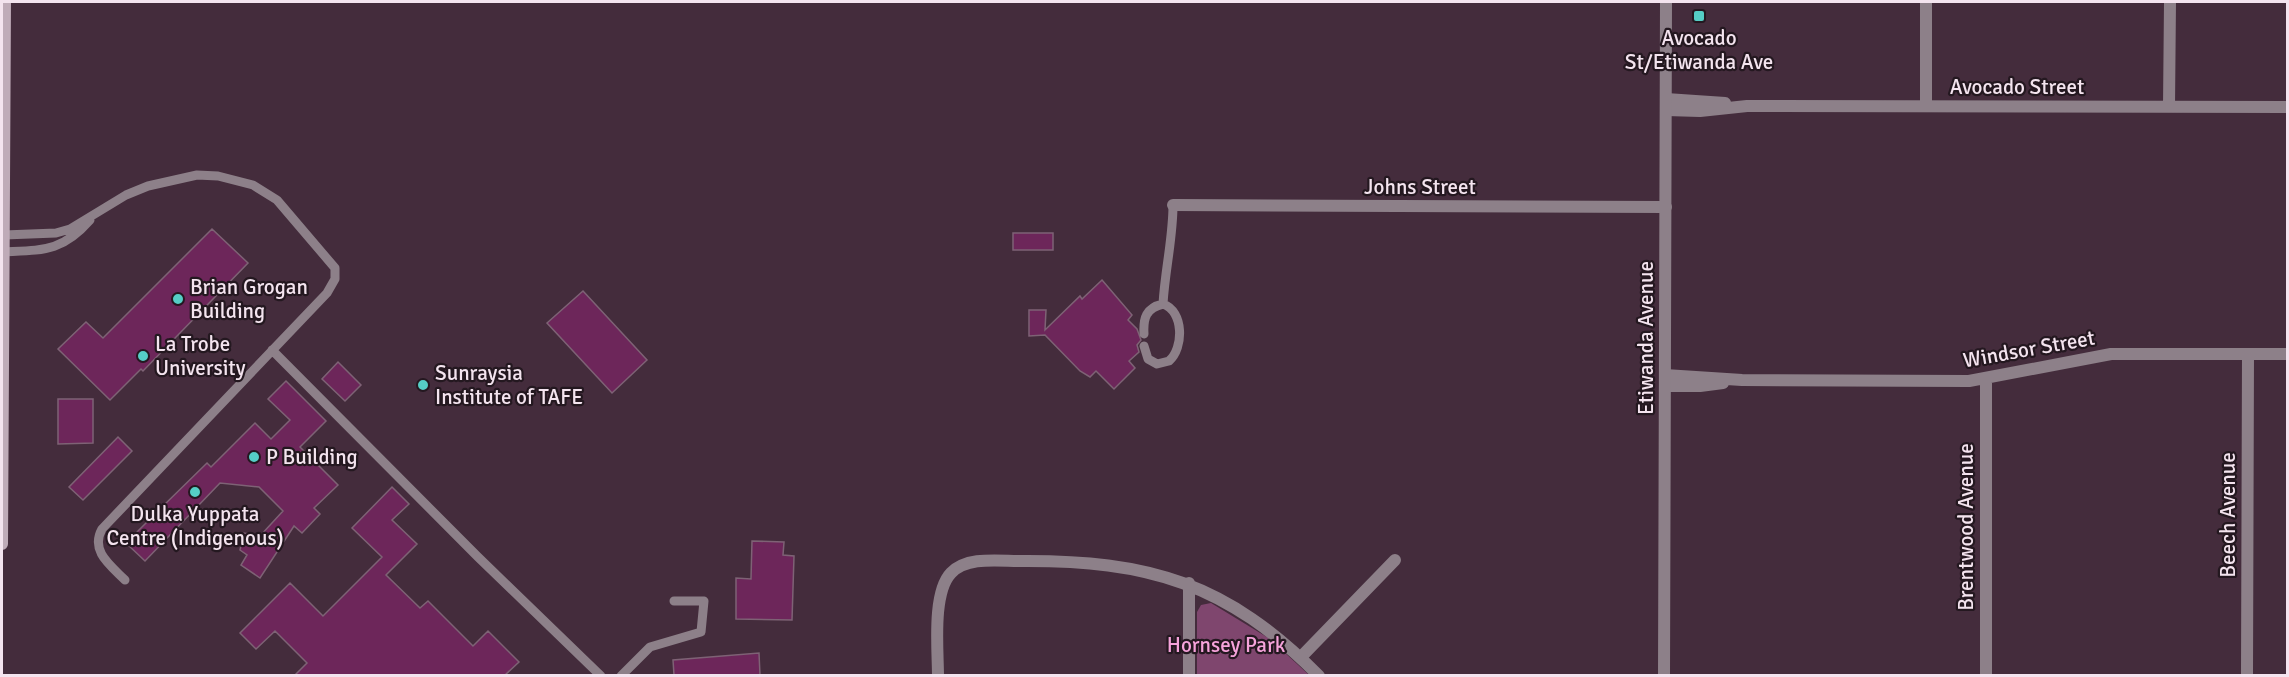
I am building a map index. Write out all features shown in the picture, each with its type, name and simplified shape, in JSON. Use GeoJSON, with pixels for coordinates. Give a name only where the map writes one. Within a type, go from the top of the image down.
{"type":"FeatureCollection","features":[{"type":"Feature","properties":{"kind":"main road"},"geometry":{"type":"LineString","coordinates":[[2,544],[5,2]]}},
{"type":"Feature","properties":{"kind":"street","name":"Etiwanda Avenue"},"geometry":{"type":"LineString","coordinates":[[1665,675],[1666,2]]}},
{"type":"Feature","properties":{"kind":"street"},"geometry":{"type":"LineString","coordinates":[[1926,2],[1926,106]]}},
{"type":"Feature","properties":{"kind":"street"},"geometry":{"type":"LineString","coordinates":[[2169,106],[2170,2]]}},
{"type":"Feature","properties":{"kind":"street","name":"Avocado Street"},"geometry":{"type":"LineString","coordinates":[[1666,105],[2288,108]]}},
{"type":"Feature","properties":{"kind":"street","name":"Johns Street"},"geometry":{"type":"LineString","coordinates":[[1173,205],[1666,207]]}},
{"type":"Feature","properties":{"kind":"street","name":"Beech Avenue"},"geometry":{"type":"LineString","coordinates":[[2247,675],[2248,354]]}},
{"type":"Feature","properties":{"kind":"street","name":"Windsor Street"},"geometry":{"type":"LineString","coordinates":[[1665,380],[1986,379],[2101,355],[2288,354]]}},
{"type":"Feature","properties":{"kind":"street","name":"Brentwood Avenue"},"geometry":{"type":"LineString","coordinates":[[1986,379],[1986,675]]}},
{"type":"Feature","properties":{"kind":"street"},"geometry":{"type":"LineString","coordinates":[[1301,657],[1395,560]]}},
{"type":"Feature","properties":{"kind":"street"},"geometry":{"type":"LineString","coordinates":[[938,675],[939,604],[942,591],[951,573],[971,562],[1092,563],[1163,575],[1189,583],[1247,614],[1301,657],[1319,675]]}},
{"type":"Feature","properties":{"kind":"street"},"geometry":{"type":"LineString","coordinates":[[1189,583],[1189,675]]}},
{"type":"Feature","properties":{"kind":"lane"},"geometry":{"type":"LineString","coordinates":[[2,252],[45,250],[65,244],[78,235],[96,214],[109,204],[148,186],[197,175],[237,179],[253,185],[277,200],[330,258],[336,274],[327,293],[102,529],[97,543],[100,552],[124,580]]}},
{"type":"Feature","properties":{"kind":"lane"},"geometry":{"type":"LineString","coordinates":[[1163,304],[1166,260],[1172,236],[1173,205]]}},
{"type":"Feature","properties":{"kind":"lane"},"geometry":{"type":"LineString","coordinates":[[3,235],[56,233],[96,214]]}},
{"type":"Feature","properties":{"kind":"lane"},"geometry":{"type":"LineString","coordinates":[[1144,334],[1143,321],[1153,307],[1163,304],[1173,309],[1178,319],[1177,352],[1169,361],[1157,364],[1148,359],[1144,346]]}},
{"type":"Feature","properties":{"kind":"lane"},"geometry":{"type":"LineString","coordinates":[[272,350],[478,557],[601,675]]}},
{"type":"Feature","properties":{"kind":"lane"},"geometry":{"type":"LineString","coordinates":[[621,675],[650,646],[701,632],[704,601],[674,601]]}},
{"type":"Feature","properties":{"kind":"green space","name":"Hornsey Park"},"geometry":{"type":"Polygon","coordinates":[[[1211,603],[1270,639],[1309,675],[1197,676],[1197,612],[1201,605],[1211,603]]]}},
{"type":"Feature","properties":{"kind":"building","name":"Brian Grogan Building"},"geometry":{"type":"Polygon","coordinates":[[[212,229],[248,263],[143,371],[141,369],[110,400],[58,349],[86,322],[103,338],[212,229]]]}},
{"type":"Feature","properties":{"kind":"building"},"geometry":{"type":"Polygon","coordinates":[[[1013,233],[1053,233],[1053,250],[1013,250],[1013,233]]]}},
{"type":"Feature","properties":{"kind":"building"},"geometry":{"type":"Polygon","coordinates":[[[1102,280],[1132,315],[1128,320],[1137,329],[1141,340],[1137,345],[1139,352],[1129,361],[1135,368],[1114,389],[1096,371],[1090,377],[1080,371],[1045,335],[1029,336],[1029,310],[1046,310],[1045,330],[1080,296],[1082,299],[1102,280]]]}},
{"type":"Feature","properties":{"kind":"building"},"geometry":{"type":"Polygon","coordinates":[[[583,291],[647,360],[612,393],[547,323],[583,291]]]}},
{"type":"Feature","properties":{"kind":"building"},"geometry":{"type":"Polygon","coordinates":[[[338,362],[361,385],[345,401],[322,379],[338,362]]]}},
{"type":"Feature","properties":{"kind":"building"},"geometry":{"type":"Polygon","coordinates":[[[286,381],[326,421],[300,447],[338,485],[314,508],[320,514],[302,533],[294,526],[260,578],[241,565],[247,555],[240,550],[244,533],[260,536],[283,511],[259,487],[220,483],[145,561],[126,543],[207,463],[211,467],[255,423],[271,439],[290,420],[268,399],[286,381]]]}},
{"type":"Feature","properties":{"kind":"building"},"geometry":{"type":"Polygon","coordinates":[[[58,399],[93,399],[93,443],[58,444],[58,399]]]}},
{"type":"Feature","properties":{"kind":"building"},"geometry":{"type":"Polygon","coordinates":[[[118,437],[132,451],[83,500],[69,487],[118,437]]]}},
{"type":"Feature","properties":{"kind":"building"},"geometry":{"type":"Polygon","coordinates":[[[392,487],[409,504],[392,520],[417,544],[386,575],[420,608],[428,601],[473,646],[488,631],[519,662],[505,675],[295,675],[307,663],[275,631],[256,649],[240,633],[290,583],[323,616],[382,557],[352,528],[392,487]]]}},
{"type":"Feature","properties":{"kind":"building"},"geometry":{"type":"Polygon","coordinates":[[[752,541],[784,542],[783,555],[794,556],[792,620],[736,619],[736,578],[751,579],[752,541]]]}},
{"type":"Feature","properties":{"kind":"building"},"geometry":{"type":"Polygon","coordinates":[[[759,653],[760,675],[674,675],[673,660],[759,653]]]}},
{"type":"Feature","properties":{"kind":"place","name":"Avocado St/Etiwanda Ave"},"geometry":{"type":"Point","coordinates":[1699,16]}},
{"type":"Feature","properties":{"kind":"place","name":"Brian Grogan Building"},"geometry":{"type":"Point","coordinates":[178,299]}},
{"type":"Feature","properties":{"kind":"place","name":"La Trobe University"},"geometry":{"type":"Point","coordinates":[143,356]}},
{"type":"Feature","properties":{"kind":"place","name":"Sunraysia Institute of TAFE"},"geometry":{"type":"Point","coordinates":[423,385]}},
{"type":"Feature","properties":{"kind":"place","name":"P Building"},"geometry":{"type":"Point","coordinates":[254,457]}},
{"type":"Feature","properties":{"kind":"place","name":"Dulka Yuppata Centre (Indigenous)"},"geometry":{"type":"Point","coordinates":[195,492]}}]}
